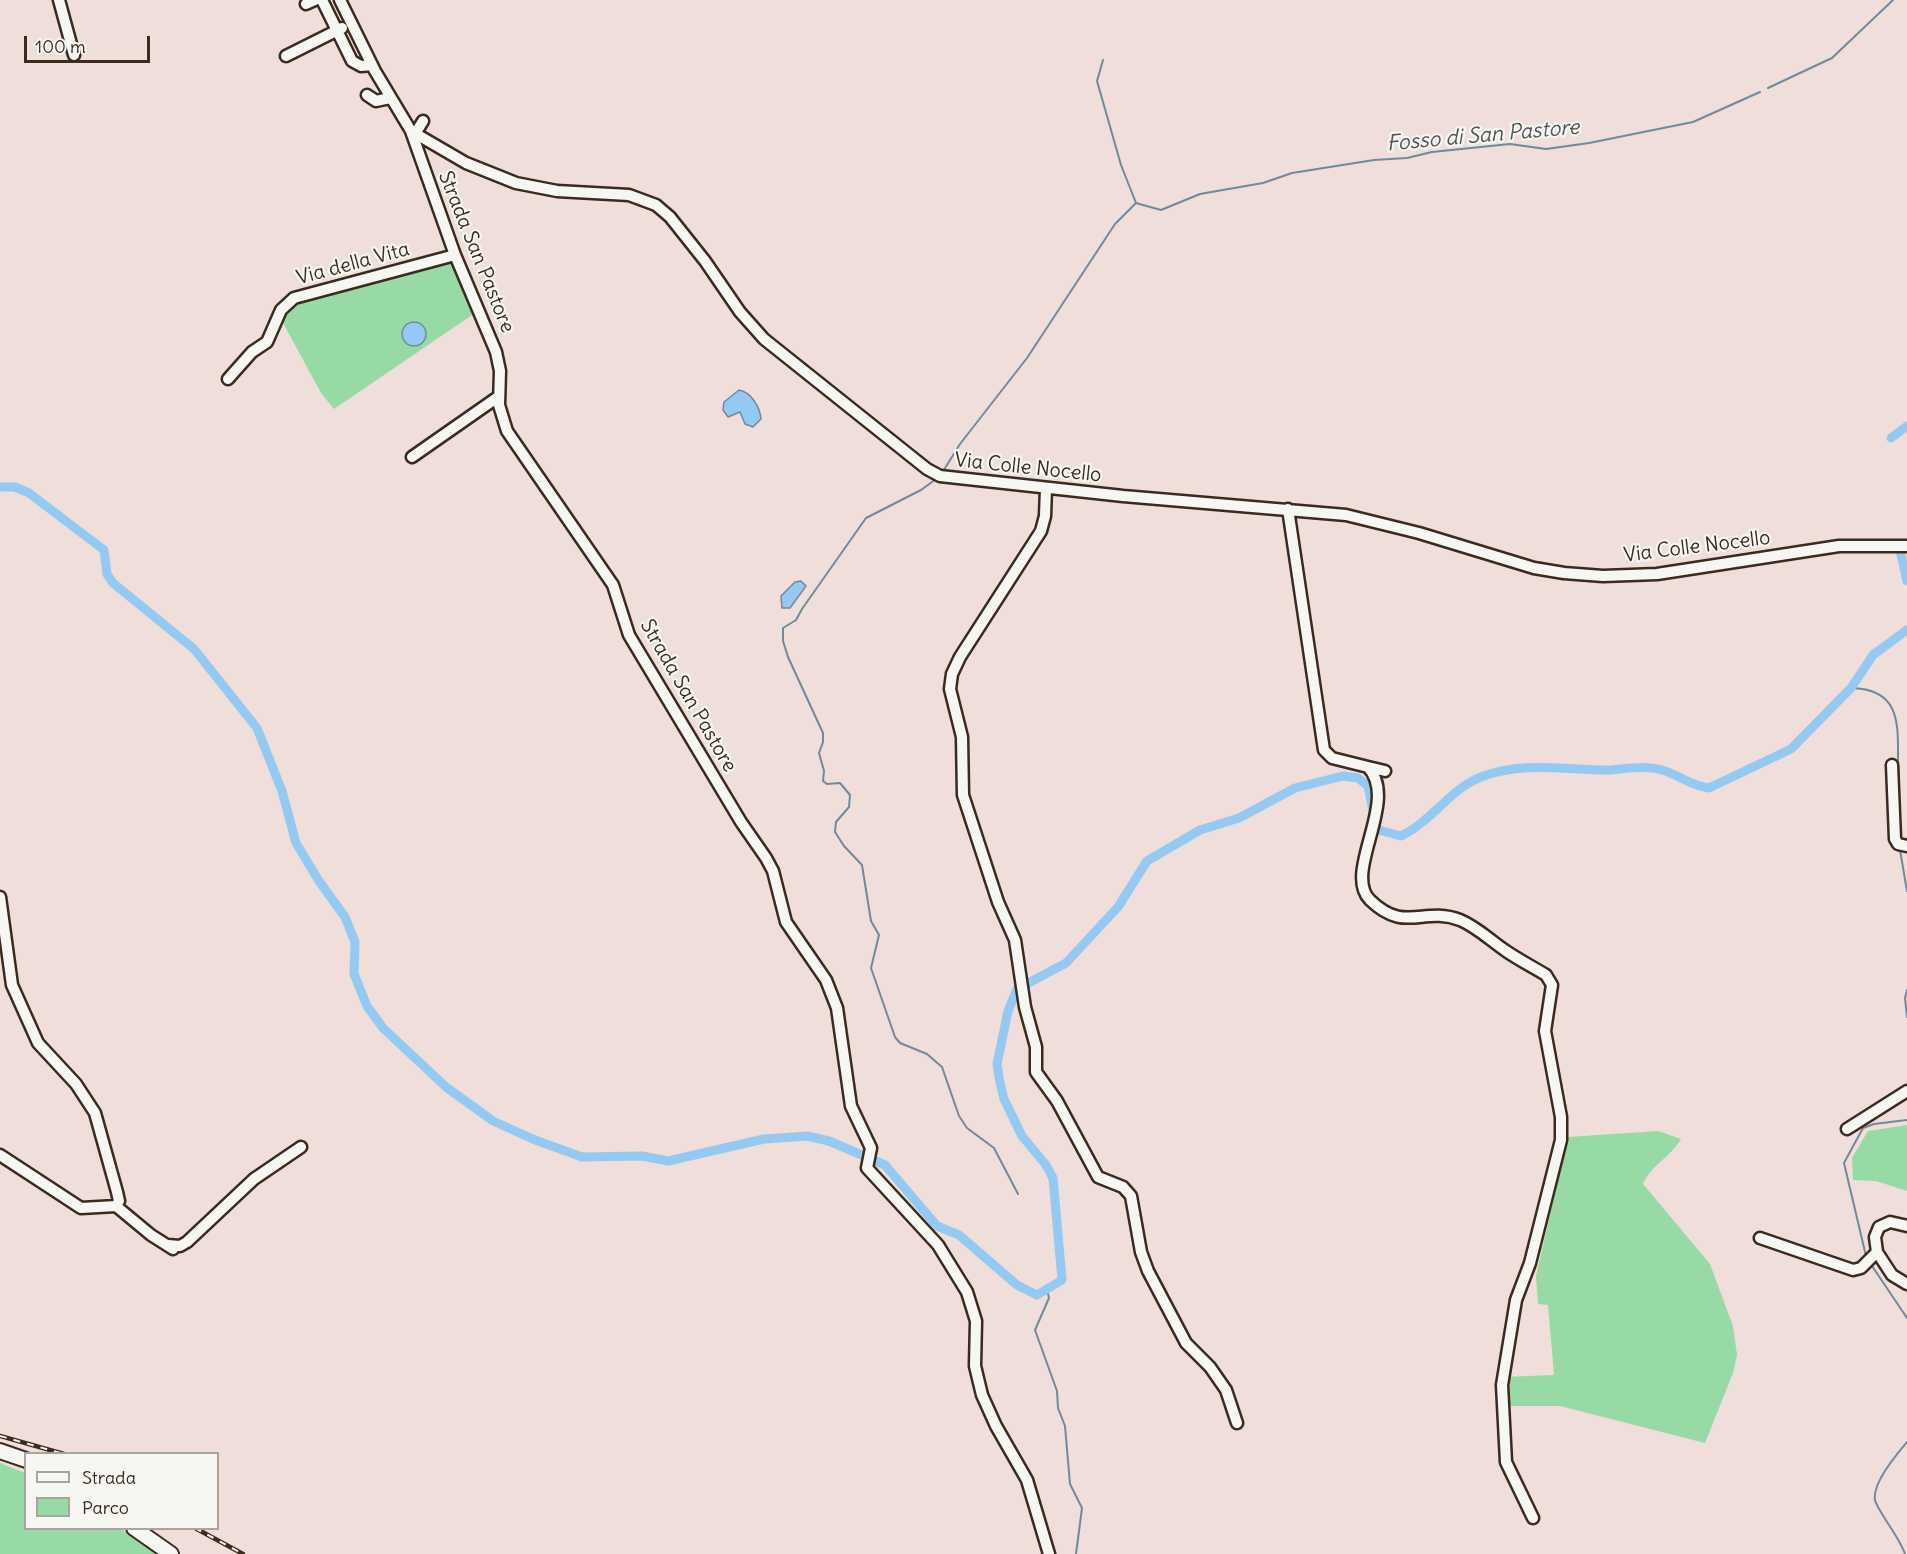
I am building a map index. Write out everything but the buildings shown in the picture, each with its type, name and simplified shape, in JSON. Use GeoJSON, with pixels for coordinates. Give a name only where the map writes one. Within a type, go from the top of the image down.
{"type":"FeatureCollection","features":[{"type":"Feature","properties":{"kind":"main road"},"geometry":{"type":"LineString","coordinates":[[0,1451],[24,1459]]}},
{"type":"Feature","properties":{"kind":"main road"},"geometry":{"type":"LineString","coordinates":[[137,1530],[171,1554]]}},
{"type":"Feature","properties":{"kind":"street"},"geometry":{"type":"LineString","coordinates":[[59,0],[74,55]]}},
{"type":"Feature","properties":{"kind":"street"},"geometry":{"type":"LineString","coordinates":[[322,0],[354,63],[362,66],[372,65]]}},
{"type":"Feature","properties":{"kind":"street","name":"Via Colle Nocello"},"geometry":{"type":"LineString","coordinates":[[340,0],[390,98],[413,133],[466,163],[516,183],[556,191],[629,195],[654,204],[670,218],[705,261],[740,312],[764,339],[927,469],[951,479],[1288,508],[1362,518],[1534,568],[1588,575],[1665,573],[1847,545],[1907,546]]}},
{"type":"Feature","properties":{"kind":"street"},"geometry":{"type":"LineString","coordinates":[[286,56],[350,23]]}},
{"type":"Feature","properties":{"kind":"street"},"geometry":{"type":"LineString","coordinates":[[367,95],[376,102],[390,98]]}},
{"type":"Feature","properties":{"kind":"street"},"geometry":{"type":"LineString","coordinates":[[413,133],[423,121]]}},
{"type":"Feature","properties":{"kind":"street","name":"Strada San Pastore"},"geometry":{"type":"LineString","coordinates":[[413,133],[455,255],[496,352],[500,371],[498,397],[509,435],[613,585],[629,635],[741,822],[769,863],[786,922],[821,971],[836,1003],[850,1101],[871,1151],[868,1171],[890,1190],[938,1245],[967,1292],[976,1321],[975,1366],[982,1395],[996,1426],[1027,1480],[1049,1554]]}},
{"type":"Feature","properties":{"kind":"street","name":"Via della Vita"},"geometry":{"type":"LineString","coordinates":[[228,379],[252,352],[267,342],[281,310],[294,298],[455,255]]}},
{"type":"Feature","properties":{"kind":"street"},"geometry":{"type":"LineString","coordinates":[[412,457],[498,397]]}},
{"type":"Feature","properties":{"kind":"street"},"geometry":{"type":"LineString","coordinates":[[1046,488],[1045,516],[1041,531],[960,657],[950,687],[962,732],[962,782],[966,805],[999,902],[1015,940],[1022,988],[1036,1047],[1037,1076],[1059,1104],[1096,1175],[1105,1182],[1123,1187],[1131,1196],[1141,1252],[1148,1271],[1186,1343],[1210,1367],[1226,1390],[1238,1423]]}},
{"type":"Feature","properties":{"kind":"street"},"geometry":{"type":"LineString","coordinates":[[1288,508],[1324,750],[1332,758],[1385,771]]}},
{"type":"Feature","properties":{"kind":"street"},"geometry":{"type":"LineString","coordinates":[[1892,765],[1895,839],[1898,844],[1907,846]]}},
{"type":"Feature","properties":{"kind":"street"},"geometry":{"type":"LineString","coordinates":[[1368,767],[1375,777],[1377,804],[1364,872],[1363,890],[1368,898],[1396,918],[1440,916],[1464,922],[1545,975],[1552,986],[1545,1031],[1561,1117],[1562,1140],[1530,1263],[1516,1300],[1502,1385],[1506,1462],[1533,1518]]}},
{"type":"Feature","properties":{"kind":"street"},"geometry":{"type":"LineString","coordinates":[[0,897],[12,985],[38,1043],[76,1084],[95,1113],[117,1192],[119,1201],[116,1206]]}},
{"type":"Feature","properties":{"kind":"street"},"geometry":{"type":"LineString","coordinates":[[1847,1129],[1907,1090]]}},
{"type":"Feature","properties":{"kind":"street"},"geometry":{"type":"LineString","coordinates":[[168,1245],[180,1246],[187,1242],[254,1179],[301,1147]]}},
{"type":"Feature","properties":{"kind":"street"},"geometry":{"type":"LineString","coordinates":[[0,1155],[81,1208],[116,1206],[178,1252]]}},
{"type":"Feature","properties":{"kind":"street"},"geometry":{"type":"LineString","coordinates":[[1760,1238],[1851,1269],[1859,1269],[1871,1256],[1879,1227],[1890,1222],[1907,1226]]}},
{"type":"Feature","properties":{"kind":"street"},"geometry":{"type":"LineString","coordinates":[[1871,1256],[1892,1275],[1907,1284]]}},
{"type":"Feature","properties":{"kind":"green space"},"geometry":{"type":"Polygon","coordinates":[[[453,261],[475,313],[334,409],[321,393],[275,308],[453,261]]]}},
{"type":"Feature","properties":{"kind":"green space"},"geometry":{"type":"Polygon","coordinates":[[[1907,1125],[1907,1191],[1876,1181],[1853,1180],[1852,1158],[1868,1131],[1907,1125]]]}},
{"type":"Feature","properties":{"kind":"green space"},"geometry":{"type":"Polygon","coordinates":[[[1658,1131],[1681,1139],[1650,1172],[1643,1184],[1710,1264],[1733,1326],[1737,1355],[1733,1373],[1705,1443],[1560,1406],[1505,1406],[1503,1377],[1554,1375],[1548,1305],[1538,1304],[1536,1276],[1568,1137],[1658,1131]]]}},
{"type":"Feature","properties":{"kind":"green space"},"geometry":{"type":"Polygon","coordinates":[[[0,1463],[24,1473],[24,1530],[123,1530],[160,1554],[0,1554],[0,1463]]]}},
{"type":"Feature","properties":{"kind":"water"},"geometry":{"type":"Polygon","coordinates":[[[414,322],[423,325],[426,334],[423,343],[414,346],[405,343],[402,334],[405,325],[414,322]]]}},
{"type":"Feature","properties":{"kind":"water"},"geometry":{"type":"Polygon","coordinates":[[[739,390],[751,397],[759,410],[761,419],[753,427],[745,424],[740,412],[728,417],[723,410],[724,402],[739,390]]]}},
{"type":"Feature","properties":{"kind":"water"},"geometry":{"type":"Polygon","coordinates":[[[801,581],[806,586],[790,608],[782,608],[781,596],[795,582],[801,581]]]}},
{"type":"Feature","properties":{"kind":"waterway","name":"Fosso di San Pastore"},"geometry":{"type":"LineString","coordinates":[[1768,88],[1832,58],[1893,0]]}},
{"type":"Feature","properties":{"kind":"waterway"},"geometry":{"type":"LineString","coordinates":[[1103,60],[1097,81],[1121,165],[1136,203]]}},
{"type":"Feature","properties":{"kind":"waterway","name":"Fosso di San Pastore"},"geometry":{"type":"LineString","coordinates":[[1136,203],[1161,210],[1200,194],[1263,183],[1292,173],[1374,160],[1407,158],[1432,152],[1510,144],[1546,149],[1589,143],[1693,122],[1760,92]]}},
{"type":"Feature","properties":{"kind":"waterway"},"geometry":{"type":"LineString","coordinates":[[942,473],[960,444],[1027,358],[1115,224],[1136,203]]}},
{"type":"Feature","properties":{"kind":"waterway"},"geometry":{"type":"LineString","coordinates":[[1891,438],[1907,426]]}},
{"type":"Feature","properties":{"kind":"waterway"},"geometry":{"type":"LineString","coordinates":[[936,479],[921,490],[866,518],[796,620],[783,628],[783,641],[823,733],[819,753],[824,771],[823,781],[827,784],[840,783],[850,795],[849,807],[836,822],[835,832],[844,846],[862,865],[871,921],[879,935],[871,968],[895,1037],[900,1043],[927,1054],[942,1067],[959,1116],[967,1128],[994,1148],[1018,1194]]}},
{"type":"Feature","properties":{"kind":"waterway"},"geometry":{"type":"LineString","coordinates":[[0,487],[15,487],[29,493],[104,550],[107,574],[113,583],[194,649],[257,728],[282,791],[296,843],[319,881],[345,917],[355,942],[354,974],[367,1006],[383,1028],[446,1087],[493,1121],[535,1140],[582,1157],[642,1156],[668,1161],[764,1139],[807,1136],[829,1141],[885,1165],[937,1226],[959,1235],[1017,1285],[1037,1295],[1062,1280],[1053,1178],[1046,1165],[1022,1136],[1004,1099],[997,1064],[1008,1011],[1017,989],[1066,963],[1118,907],[1147,861],[1200,830],[1239,818],[1295,788],[1343,776],[1358,778],[1368,786],[1374,815],[1371,828],[1401,836],[1422,823],[1470,782],[1512,769],[1649,768],[1662,770],[1696,785],[1709,788],[1791,749],[1851,688],[1873,655],[1907,630]]}},
{"type":"Feature","properties":{"kind":"waterway"},"geometry":{"type":"LineString","coordinates":[[1900,550],[1907,581]]}},
{"type":"Feature","properties":{"kind":"waterway"},"geometry":{"type":"LineString","coordinates":[[1851,688],[1867,690],[1879,695],[1888,702],[1893,711],[1898,735],[1899,818]]}},
{"type":"Feature","properties":{"kind":"waterway"},"geometry":{"type":"LineString","coordinates":[[1900,850],[1907,891]]}},
{"type":"Feature","properties":{"kind":"waterway"},"geometry":{"type":"LineString","coordinates":[[1907,990],[1905,998],[1907,1017]]}},
{"type":"Feature","properties":{"kind":"waterway"},"geometry":{"type":"LineString","coordinates":[[1866,1256],[1844,1163],[1863,1128],[1874,1124],[1907,1120]]}},
{"type":"Feature","properties":{"kind":"waterway"},"geometry":{"type":"LineString","coordinates":[[1870,1263],[1907,1318]]}},
{"type":"Feature","properties":{"kind":"waterway"},"geometry":{"type":"LineString","coordinates":[[1047,1290],[1049,1298],[1035,1330],[1057,1391],[1058,1408],[1065,1426],[1070,1484],[1082,1508],[1076,1554]]}},
{"type":"Feature","properties":{"kind":"waterway"},"geometry":{"type":"LineString","coordinates":[[1905,1554],[1877,1505],[1875,1493],[1886,1469],[1907,1442]]}},
{"type":"Feature","properties":{"kind":"railway"},"geometry":{"type":"LineString","coordinates":[[0,1436],[57,1452]]}},
{"type":"Feature","properties":{"kind":"railway"},"geometry":{"type":"LineString","coordinates":[[199,1530],[243,1554]]}}]}
